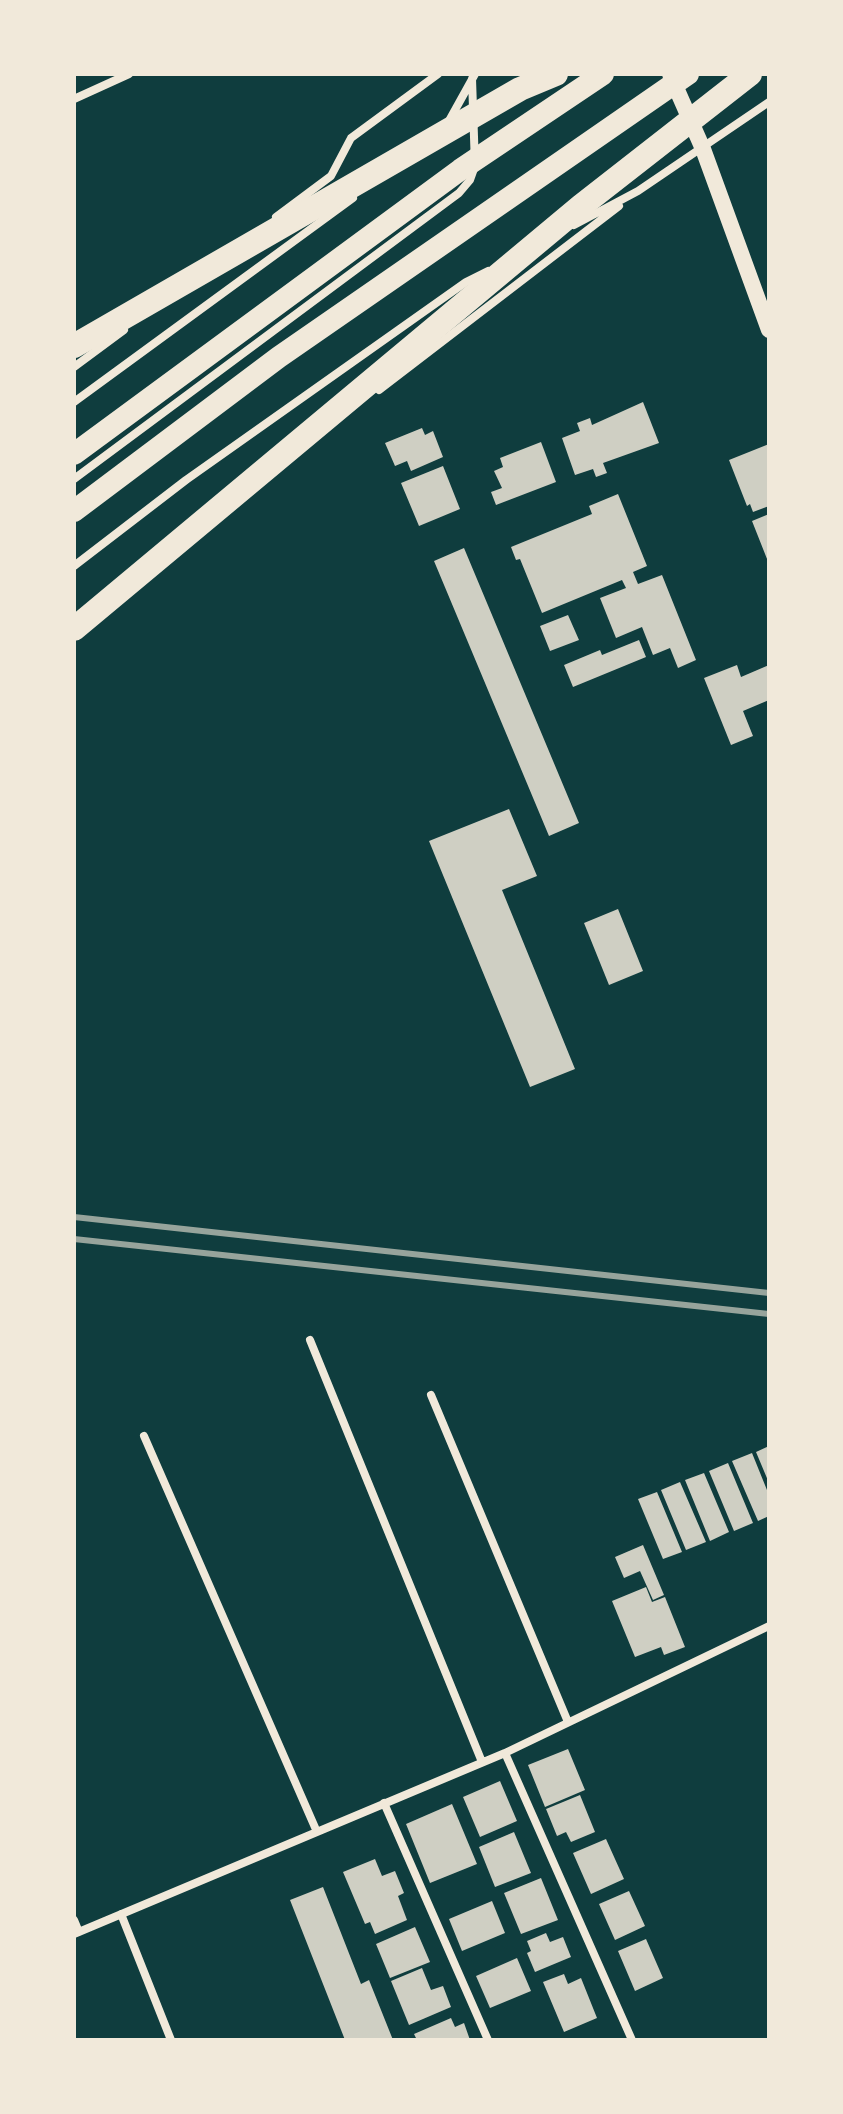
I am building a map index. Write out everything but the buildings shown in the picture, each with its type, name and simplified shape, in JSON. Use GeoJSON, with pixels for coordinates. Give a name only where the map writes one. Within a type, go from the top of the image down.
{"type":"FeatureCollection","features":[{"type":"Feature","properties":{"kind":"highway"},"geometry":{"type":"LineString","coordinates":[[74,346],[506,96],[556,74]]}},
{"type":"Feature","properties":{"kind":"highway"},"geometry":{"type":"LineString","coordinates":[[74,454],[447,180],[603,74]]}},
{"type":"Feature","properties":{"kind":"highway"},"geometry":{"type":"LineString","coordinates":[[74,511],[279,357],[688,74]]}},
{"type":"Feature","properties":{"kind":"highway"},"geometry":{"type":"LineString","coordinates":[[74,629],[581,206],[750,74]]}},
{"type":"Feature","properties":{"kind":"main road"},"geometry":{"type":"LineString","coordinates":[[670,74],[703,149],[769,330]]}},
{"type":"Feature","properties":{"kind":"street"},"geometry":{"type":"LineString","coordinates":[[74,99],[129,74]]}},
{"type":"Feature","properties":{"kind":"street"},"geometry":{"type":"LineString","coordinates":[[74,367],[331,176],[351,138],[438,74]]}},
{"type":"Feature","properties":{"kind":"street"},"geometry":{"type":"LineString","coordinates":[[74,402],[433,139],[461,104],[474,77]]}},
{"type":"Feature","properties":{"kind":"street"},"geometry":{"type":"LineString","coordinates":[[74,479],[459,193],[470,180],[475,166],[474,77]]}},
{"type":"Feature","properties":{"kind":"street"},"geometry":{"type":"LineString","coordinates":[[74,620],[638,191],[769,102]]}},
{"type":"Feature","properties":{"kind":"street"},"geometry":{"type":"LineString","coordinates":[[74,566],[186,480],[466,282],[638,191]]}},
{"type":"Feature","properties":{"kind":"street"},"geometry":{"type":"LineString","coordinates":[[310,1340],[482,1762]]}},
{"type":"Feature","properties":{"kind":"street"},"geometry":{"type":"LineString","coordinates":[[431,1395],[568,1722]]}},
{"type":"Feature","properties":{"kind":"street"},"geometry":{"type":"LineString","coordinates":[[144,1436],[317,1832]]}},
{"type":"Feature","properties":{"kind":"street"},"geometry":{"type":"LineString","coordinates":[[74,1920],[76,1933],[505,1753],[769,1626]]}},
{"type":"Feature","properties":{"kind":"street"},"geometry":{"type":"LineString","coordinates":[[505,1753],[632,2040]]}},
{"type":"Feature","properties":{"kind":"street"},"geometry":{"type":"LineString","coordinates":[[384,1803],[488,2040]]}},
{"type":"Feature","properties":{"kind":"street"},"geometry":{"type":"LineString","coordinates":[[121,1914],[171,2040]]}},
{"type":"Feature","properties":{"kind":"railway"},"geometry":{"type":"LineString","coordinates":[[74,1217],[769,1293]]}},
{"type":"Feature","properties":{"kind":"railway"},"geometry":{"type":"LineString","coordinates":[[74,1239],[769,1314]]}}]}
